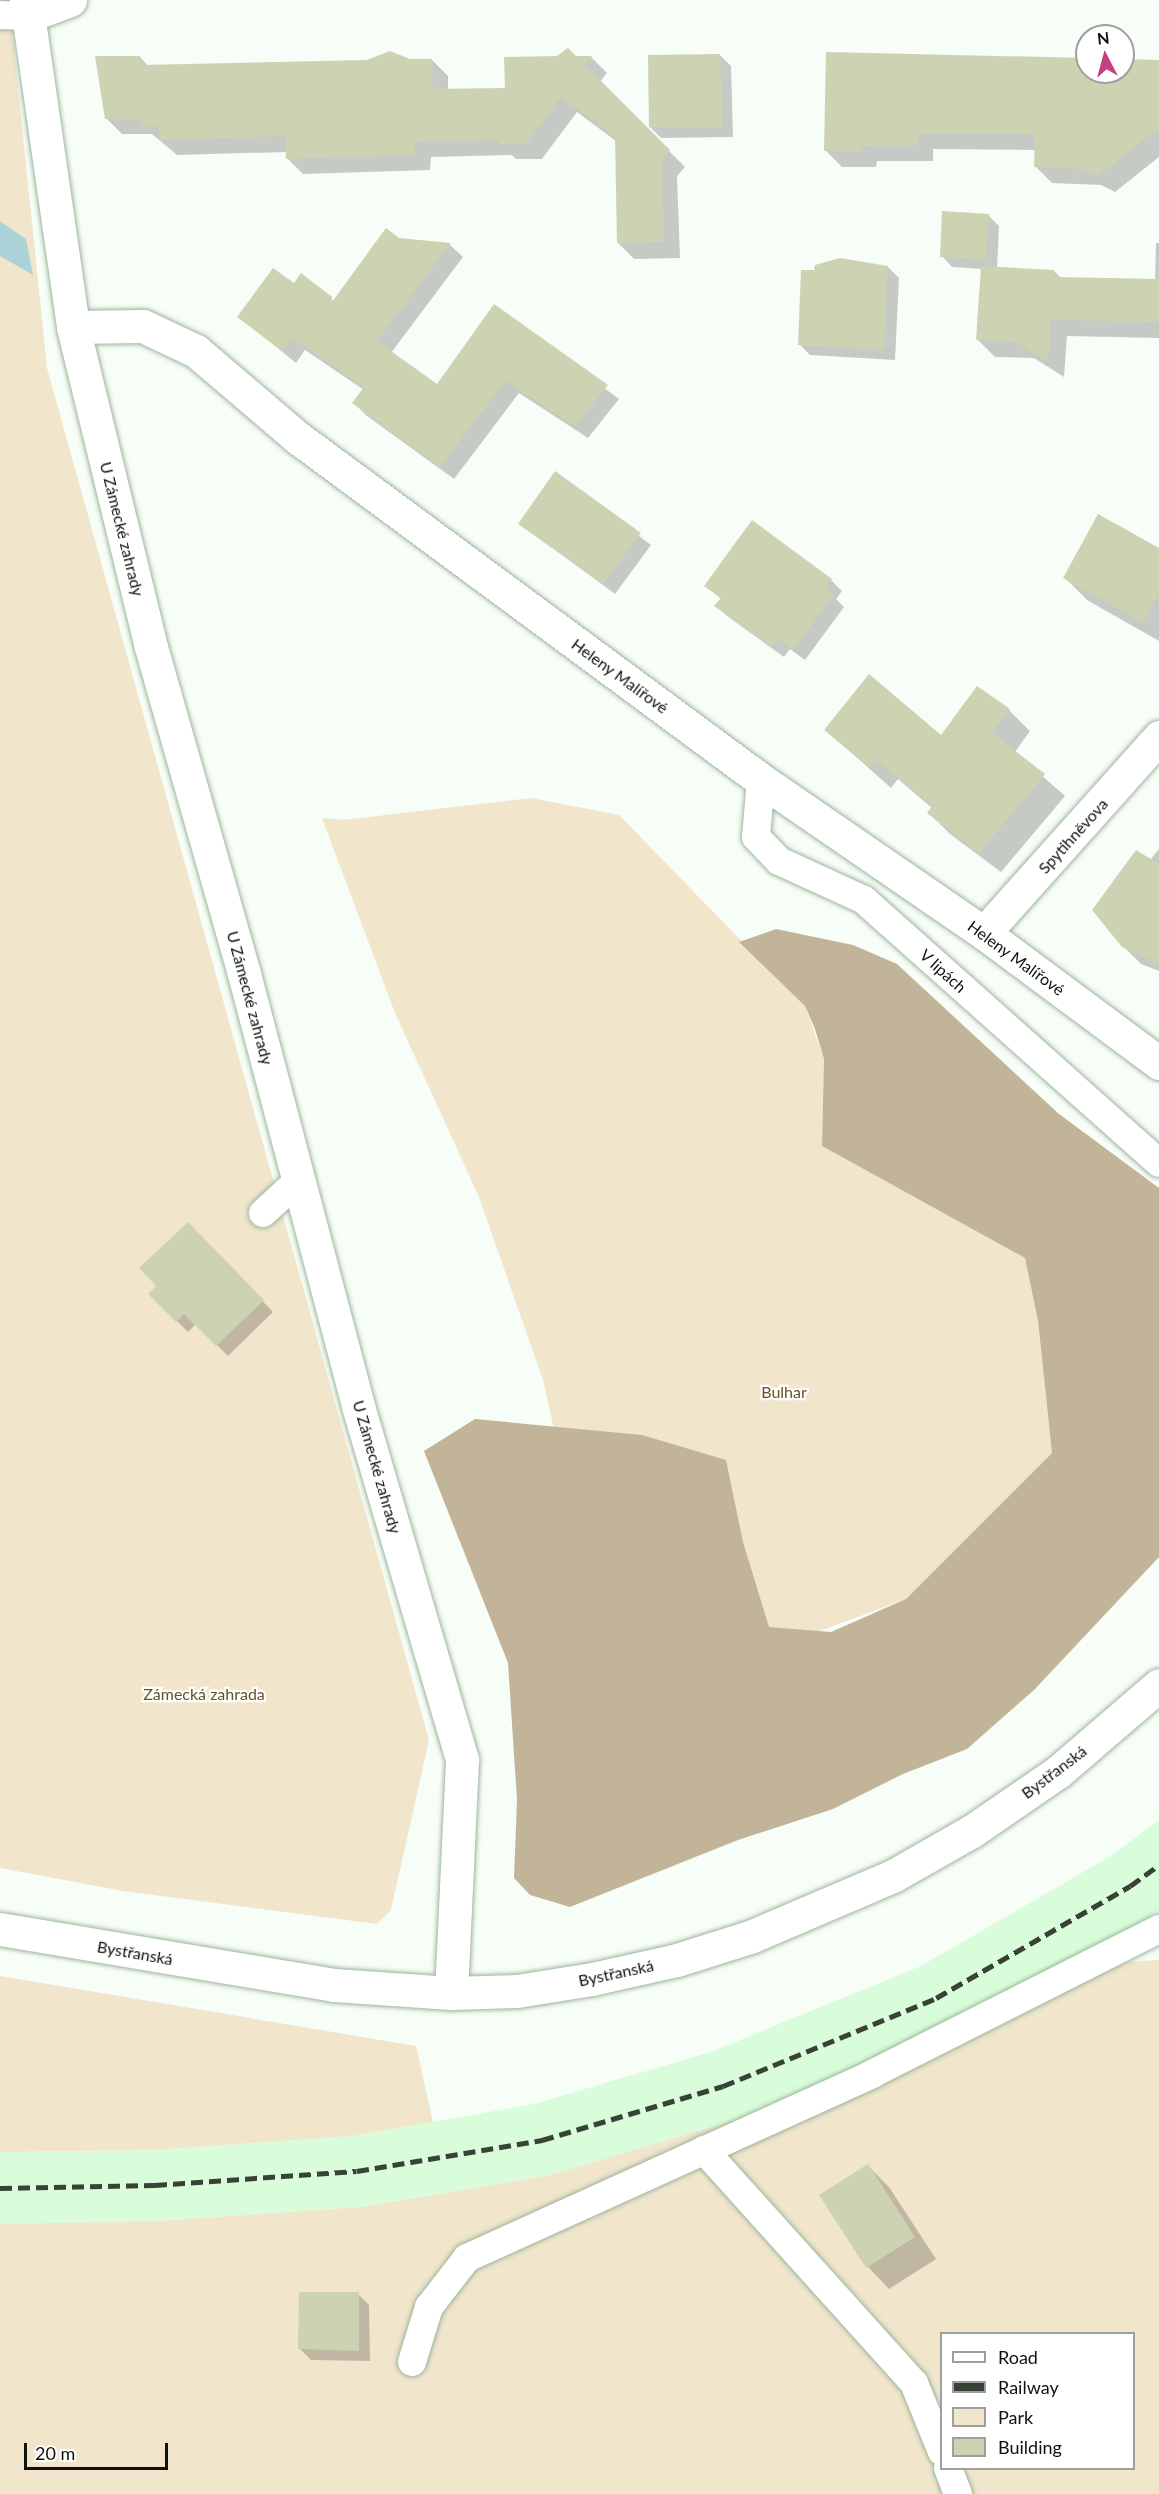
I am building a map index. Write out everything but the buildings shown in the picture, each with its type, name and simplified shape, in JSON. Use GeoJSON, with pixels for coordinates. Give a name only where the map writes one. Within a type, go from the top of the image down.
{"type":"FeatureCollection","features":[{"type":"Feature","properties":{"kind":"street"},"geometry":{"type":"LineString","coordinates":[[18,10],[70,0]]}},
{"type":"Feature","properties":{"kind":"street","name":"U Zámecké zahrady"},"geometry":{"type":"LineString","coordinates":[[18,10],[73,327],[151,647],[299,1180],[358,1406],[462,1760],[452,1993]]}},
{"type":"Feature","properties":{"kind":"street","name":"Heleny Malířové"},"geometry":{"type":"LineString","coordinates":[[73,327],[143,326],[196,351],[298,438],[761,780],[984,933],[1159,1064]]}},
{"type":"Feature","properties":{"kind":"street","name":"Spytihněvova"},"geometry":{"type":"LineString","coordinates":[[984,933],[1159,737]]}},
{"type":"Feature","properties":{"kind":"street","name":"Bystřanská"},"geometry":{"type":"LineString","coordinates":[[0,1929],[334,1985],[452,1993],[517,1991],[677,1960],[750,1937],[827,1905],[893,1876],[972,1831],[1058,1772],[1159,1685]]}},
{"type":"Feature","properties":{"kind":"lane","name":"V lipách"},"geometry":{"type":"LineString","coordinates":[[761,780],[756,837],[779,861],[864,900],[1159,1163]]}},
{"type":"Feature","properties":{"kind":"lane"},"geometry":{"type":"LineString","coordinates":[[263,1213],[299,1180]]}},
{"type":"Feature","properties":{"kind":"lane"},"geometry":{"type":"LineString","coordinates":[[412,2362],[429,2307],[467,2258],[872,2074],[1159,1929]]}},
{"type":"Feature","properties":{"kind":"lane"},"geometry":{"type":"LineString","coordinates":[[704,2150],[914,2383],[940,2447]]}},
{"type":"Feature","properties":{"kind":"lane"},"geometry":{"type":"LineString","coordinates":[[948,2470],[958,2494]]}},
{"type":"Feature","properties":{"kind":"shaded area"},"geometry":{"type":"Polygon","coordinates":[[[776,929],[853,945],[897,964],[1059,1114],[1159,1188],[1159,1557],[1034,1690],[967,1749],[903,1774],[833,1809],[738,1840],[570,1907],[530,1895],[514,1878],[517,1800],[508,1663],[424,1451],[475,1419],[642,1435],[726,1460],[743,1542],[769,1627],[831,1632],[906,1599],[1052,1453],[1038,1321],[1025,1258],[822,1146],[824,1059],[815,1029],[805,1006],[739,942],[776,929]]]}},
{"type":"Feature","properties":{"kind":"shaded area"},"geometry":{"type":"Polygon","coordinates":[[[1159,1820],[1159,1910],[953,2031],[735,2120],[550,2175],[361,2207],[157,2221],[0,2224],[0,2152],[154,2150],[353,2136],[534,2104],[711,2052],[921,1966],[1111,1856],[1159,1820]]]}},
{"type":"Feature","properties":{"kind":"green space","name":"Zámecká zahrada"},"geometry":{"type":"Polygon","coordinates":[[[0,0],[9,0],[47,368],[429,1740],[391,1910],[377,1924],[123,1891],[0,1868],[0,0]]]}},
{"type":"Feature","properties":{"kind":"green space","name":"Bulhar"},"geometry":{"type":"Polygon","coordinates":[[[531,798],[619,815],[805,1006],[824,1059],[822,1146],[1025,1258],[1038,1321],[1052,1453],[906,1599],[693,1678],[557,1443],[543,1380],[479,1197],[395,1013],[322,818],[343,820],[531,798]]]}},
{"type":"Feature","properties":{"kind":"green space"},"geometry":{"type":"Polygon","coordinates":[[[1159,1960],[1159,2494],[0,2494],[0,2224],[157,2221],[361,2207],[550,2175],[735,2120],[953,2031],[1064,1966],[1159,1960]]]}},
{"type":"Feature","properties":{"kind":"green space"},"geometry":{"type":"Polygon","coordinates":[[[0,1976],[416,2046],[433,2122],[353,2136],[154,2150],[0,2152],[0,1976]]]}},
{"type":"Feature","properties":{"kind":"water"},"geometry":{"type":"Polygon","coordinates":[[[0,221],[26,239],[33,275],[0,256],[0,221]]]}},
{"type":"Feature","properties":{"kind":"railway"},"geometry":{"type":"LineString","coordinates":[[0,2188],[155,2185],[357,2171],[542,2140],[723,2086],[936,1998],[1130,1886],[1159,1865]]}}]}
